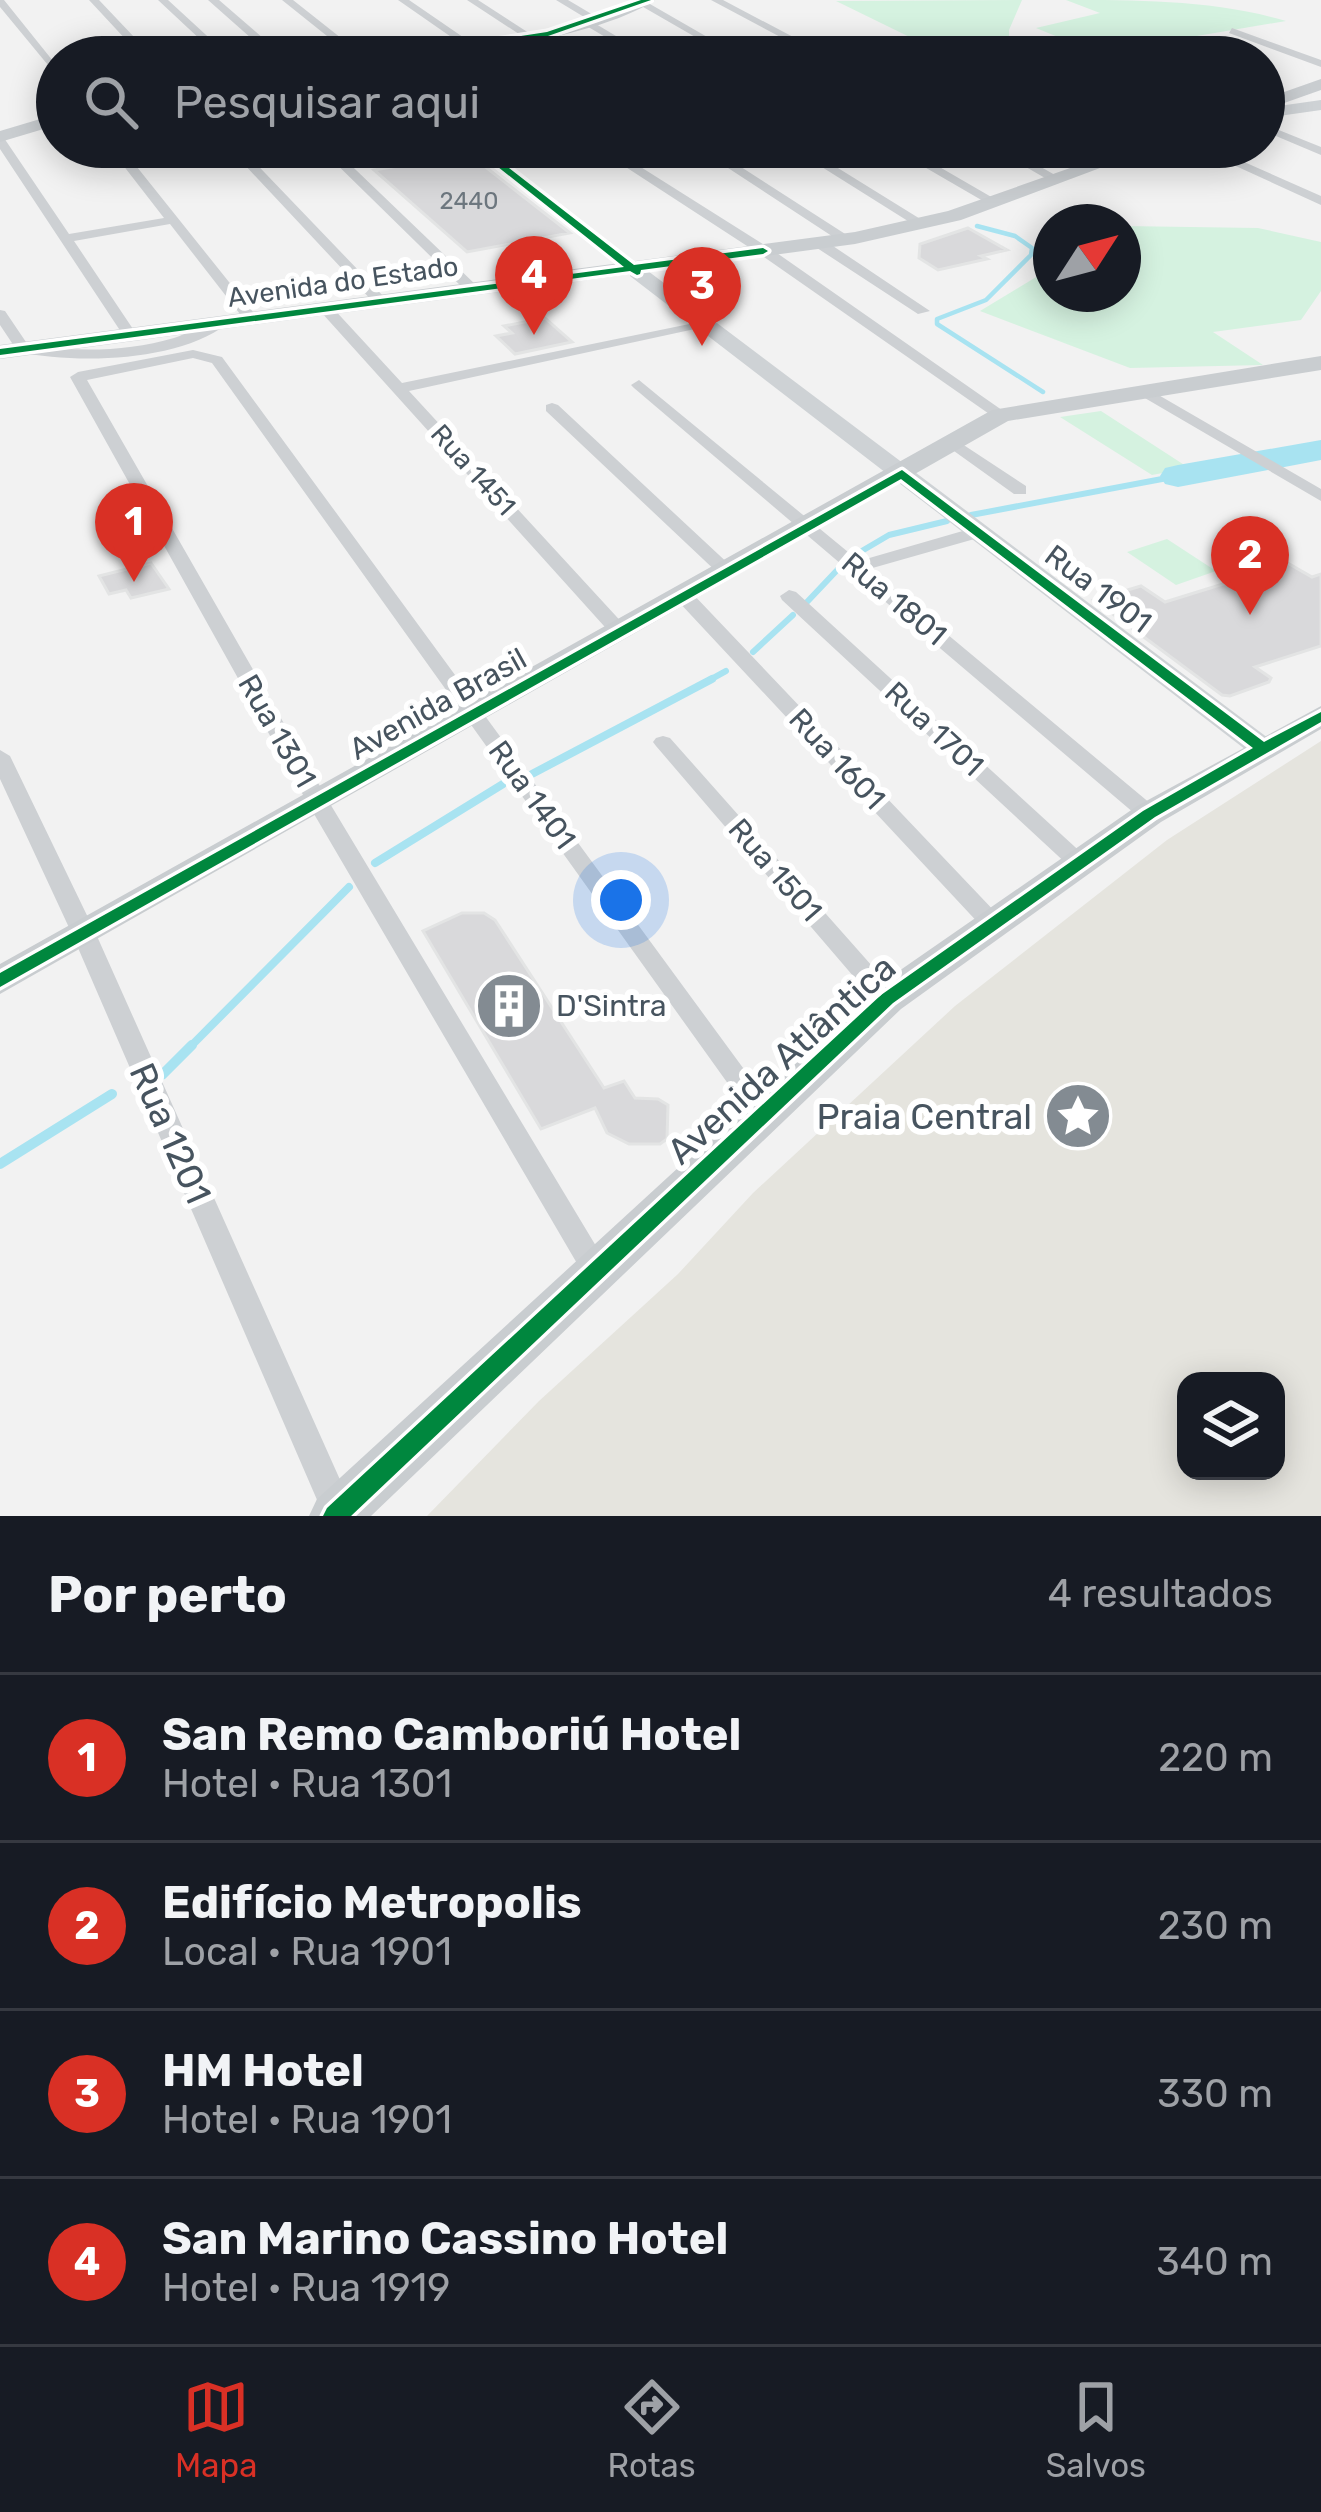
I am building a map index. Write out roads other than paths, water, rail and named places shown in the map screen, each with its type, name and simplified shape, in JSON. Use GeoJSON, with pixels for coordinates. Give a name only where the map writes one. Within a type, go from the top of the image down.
{"type":"FeatureCollection","features":[{"type":"Feature","properties":{"kind":"main road"},"geometry":{"type":"LineString","coordinates":[[534,36],[592,22],[642,1]]}},
{"type":"Feature","properties":{"kind":"main road"},"geometry":{"type":"LineString","coordinates":[[1285,97],[1321,84]]}},
{"type":"Feature","properties":{"kind":"main road"},"geometry":{"type":"LineString","coordinates":[[0,139],[36,126]]}},
{"type":"Feature","properties":{"kind":"main road","name":"Avenida do Estado"},"geometry":{"type":"LineString","coordinates":[[12,350],[846,239],[924,225],[1087,168]]}},
{"type":"Feature","properties":{"kind":"main road","name":"Avenida Brasil"},"geometry":{"type":"LineString","coordinates":[[0,981],[1001,415],[1321,363]]}},
{"type":"Feature","properties":{"kind":"main road","name":"Avenida Atlântica"},"geometry":{"type":"LineString","coordinates":[[336,1514],[887,999],[1149,814],[1321,716]]}},
{"type":"Feature","properties":{"kind":"street"},"geometry":{"type":"LineString","coordinates":[[94,0],[128,36]]}},
{"type":"Feature","properties":{"kind":"street"},"geometry":{"type":"LineString","coordinates":[[163,0],[202,36]]}},
{"type":"Feature","properties":{"kind":"street"},"geometry":{"type":"LineString","coordinates":[[213,0],[255,36]]}},
{"type":"Feature","properties":{"kind":"street"},"geometry":{"type":"LineString","coordinates":[[287,0],[333,36]]}},
{"type":"Feature","properties":{"kind":"street"},"geometry":{"type":"LineString","coordinates":[[403,0],[457,36]]}},
{"type":"Feature","properties":{"kind":"street"},"geometry":{"type":"LineString","coordinates":[[472,0],[528,36]]}},
{"type":"Feature","properties":{"kind":"street"},"geometry":{"type":"LineString","coordinates":[[561,0],[614,36]]}},
{"type":"Feature","properties":{"kind":"street"},"geometry":{"type":"LineString","coordinates":[[716,0],[785,36]]}},
{"type":"Feature","properties":{"kind":"street"},"geometry":{"type":"LineString","coordinates":[[0,1],[36,46]]}},
{"type":"Feature","properties":{"kind":"street"},"geometry":{"type":"LineString","coordinates":[[642,1],[701,36]]}},
{"type":"Feature","properties":{"kind":"street"},"geometry":{"type":"LineString","coordinates":[[1232,32],[1243,36]]}},
{"type":"Feature","properties":{"kind":"street"},"geometry":{"type":"LineString","coordinates":[[1285,51],[1321,64]]}},
{"type":"Feature","properties":{"kind":"street"},"geometry":{"type":"LineString","coordinates":[[1285,105],[1321,106]]}},
{"type":"Feature","properties":{"kind":"street"},"geometry":{"type":"LineString","coordinates":[[1285,136],[1321,151]]}},
{"type":"Feature","properties":{"kind":"street"},"geometry":{"type":"LineString","coordinates":[[0,139],[130,335]]}},
{"type":"Feature","properties":{"kind":"street"},"geometry":{"type":"LineString","coordinates":[[132,168],[251,320]]}},
{"type":"Feature","properties":{"kind":"street"},"geometry":{"type":"LineString","coordinates":[[254,168],[380,301]]}},
{"type":"Feature","properties":{"kind":"street"},"geometry":{"type":"LineString","coordinates":[[347,168],[472,289]]}},
{"type":"Feature","properties":{"kind":"street"},"geometry":{"type":"LineString","coordinates":[[504,168],[634,270]]}},
{"type":"Feature","properties":{"kind":"street"},"geometry":{"type":"LineString","coordinates":[[634,168],[766,252],[1001,415]]}},
{"type":"Feature","properties":{"kind":"street"},"geometry":{"type":"LineString","coordinates":[[735,168],[846,239]]}},
{"type":"Feature","properties":{"kind":"street"},"geometry":{"type":"LineString","coordinates":[[830,168],[924,225]]}},
{"type":"Feature","properties":{"kind":"street"},"geometry":{"type":"LineString","coordinates":[[933,168],[994,202]]}},
{"type":"Feature","properties":{"kind":"street"},"geometry":{"type":"LineString","coordinates":[[1036,168],[1056,179]]}},
{"type":"Feature","properties":{"kind":"street"},"geometry":{"type":"LineString","coordinates":[[1247,168],[1321,201]]}},
{"type":"Feature","properties":{"kind":"street"},"geometry":{"type":"LineString","coordinates":[[66,238],[173,220]]}},
{"type":"Feature","properties":{"kind":"street"},"geometry":{"type":"LineString","coordinates":[[820,243],[923,311]]}},
{"type":"Feature","properties":{"kind":"street","name":"Rua 1901"},"geometry":{"type":"LineString","coordinates":[[634,270],[1261,747]]}},
{"type":"Feature","properties":{"kind":"street","name":"Rua 1451"},"geometry":{"type":"LineString","coordinates":[[326,309],[620,632]]}},
{"type":"Feature","properties":{"kind":"street"},"geometry":{"type":"LineString","coordinates":[[0,314],[12,350],[122,367]]}},
{"type":"Feature","properties":{"kind":"street"},"geometry":{"type":"LineString","coordinates":[[399,388],[704,322]]}},
{"type":"Feature","properties":{"kind":"street"},"geometry":{"type":"LineString","coordinates":[[162,360],[220,324]]}},
{"type":"Feature","properties":{"kind":"street"},"geometry":{"type":"LineString","coordinates":[[67,357],[193,339]]}},
{"type":"Feature","properties":{"kind":"street","name":"Rua 1301"},"geometry":{"type":"LineString","coordinates":[[218,360],[194,354],[86,374],[76,380],[318,802],[595,1269]]}},
{"type":"Feature","properties":{"kind":"street","name":"Rua 1401"},"geometry":{"type":"LineString","coordinates":[[218,360],[763,1113]]}},
{"type":"Feature","properties":{"kind":"street","name":"Rua 1801"},"geometry":{"type":"LineString","coordinates":[[639,385],[1149,814]]}},
{"type":"Feature","properties":{"kind":"street"},"geometry":{"type":"LineString","coordinates":[[1143,391],[1321,496]]}},
{"type":"Feature","properties":{"kind":"street"},"geometry":{"type":"LineString","coordinates":[[553,408],[727,572]]}},
{"type":"Feature","properties":{"kind":"street"},"geometry":{"type":"LineString","coordinates":[[953,443],[1020,490]]}},
{"type":"Feature","properties":{"kind":"street"},"geometry":{"type":"LineString","coordinates":[[856,567],[979,532]]}},
{"type":"Feature","properties":{"kind":"street","name":"Rua 1601"},"geometry":{"type":"LineString","coordinates":[[684,596],[991,922]]}},
{"type":"Feature","properties":{"kind":"street","name":"Rua 1701"},"geometry":{"type":"LineString","coordinates":[[789,596],[1078,862]]}},
{"type":"Feature","properties":{"kind":"street","name":"Rua 1501"},"geometry":{"type":"LineString","coordinates":[[663,742],[887,999]]}},
{"type":"Feature","properties":{"kind":"street","name":"Rua 1201"},"geometry":{"type":"LineString","coordinates":[[0,756],[84,934],[336,1514]]}},
{"type":"Feature","properties":{"kind":"waterway"},"geometry":{"type":"LineString","coordinates":[[977,226],[1015,236],[1032,248],[1031,255],[986,300],[937,319],[937,324],[1043,392]]}},
{"type":"Feature","properties":{"kind":"waterway"},"geometry":{"type":"LineString","coordinates":[[1178,476],[1321,450]]}},
{"type":"Feature","properties":{"kind":"waterway"},"geometry":{"type":"LineString","coordinates":[[971,515],[1178,476]]}},
{"type":"Feature","properties":{"kind":"waterway"},"geometry":{"type":"LineString","coordinates":[[855,555],[889,535],[947,521]]}},
{"type":"Feature","properties":{"kind":"waterway"},"geometry":{"type":"LineString","coordinates":[[807,602],[841,566]]}},
{"type":"Feature","properties":{"kind":"waterway"},"geometry":{"type":"LineString","coordinates":[[753,652],[793,615]]}},
{"type":"Feature","properties":{"kind":"waterway"},"geometry":{"type":"LineString","coordinates":[[706,682],[726,671]]}},
{"type":"Feature","properties":{"kind":"waterway"},"geometry":{"type":"LineString","coordinates":[[532,774],[712,679]]}},
{"type":"Feature","properties":{"kind":"waterway"},"geometry":{"type":"LineString","coordinates":[[375,863],[503,784]]}},
{"type":"Feature","properties":{"kind":"waterway"},"geometry":{"type":"LineString","coordinates":[[189,1048],[349,887]]}},
{"type":"Feature","properties":{"kind":"waterway"},"geometry":{"type":"LineString","coordinates":[[189,1048],[192,1045]]}},
{"type":"Feature","properties":{"kind":"waterway"},"geometry":{"type":"LineString","coordinates":[[162,1075],[189,1048]]}},
{"type":"Feature","properties":{"kind":"waterway"},"geometry":{"type":"LineString","coordinates":[[0,1164],[112,1094]]}},
{"type":"Feature","properties":{"kind":"place","name":"San Marino Cassino Hotel"},"geometry":{"type":"Point","coordinates":[534,335]}},
{"type":"Feature","properties":{"kind":"place","name":"HM Hotel"},"geometry":{"type":"Point","coordinates":[702,346]}},
{"type":"Feature","properties":{"kind":"place","name":"San Remo Camboriú Hotel"},"geometry":{"type":"Point","coordinates":[134,582]}},
{"type":"Feature","properties":{"kind":"place","name":"Edifício Metropolis"},"geometry":{"type":"Point","coordinates":[1250,615]}},
{"type":"Feature","properties":{"kind":"place","name":"D'Sintra"},"geometry":{"type":"Point","coordinates":[509,1006]}},
{"type":"Feature","properties":{"kind":"place","name":"Praia Central"},"geometry":{"type":"Point","coordinates":[1078,1116]}}]}
